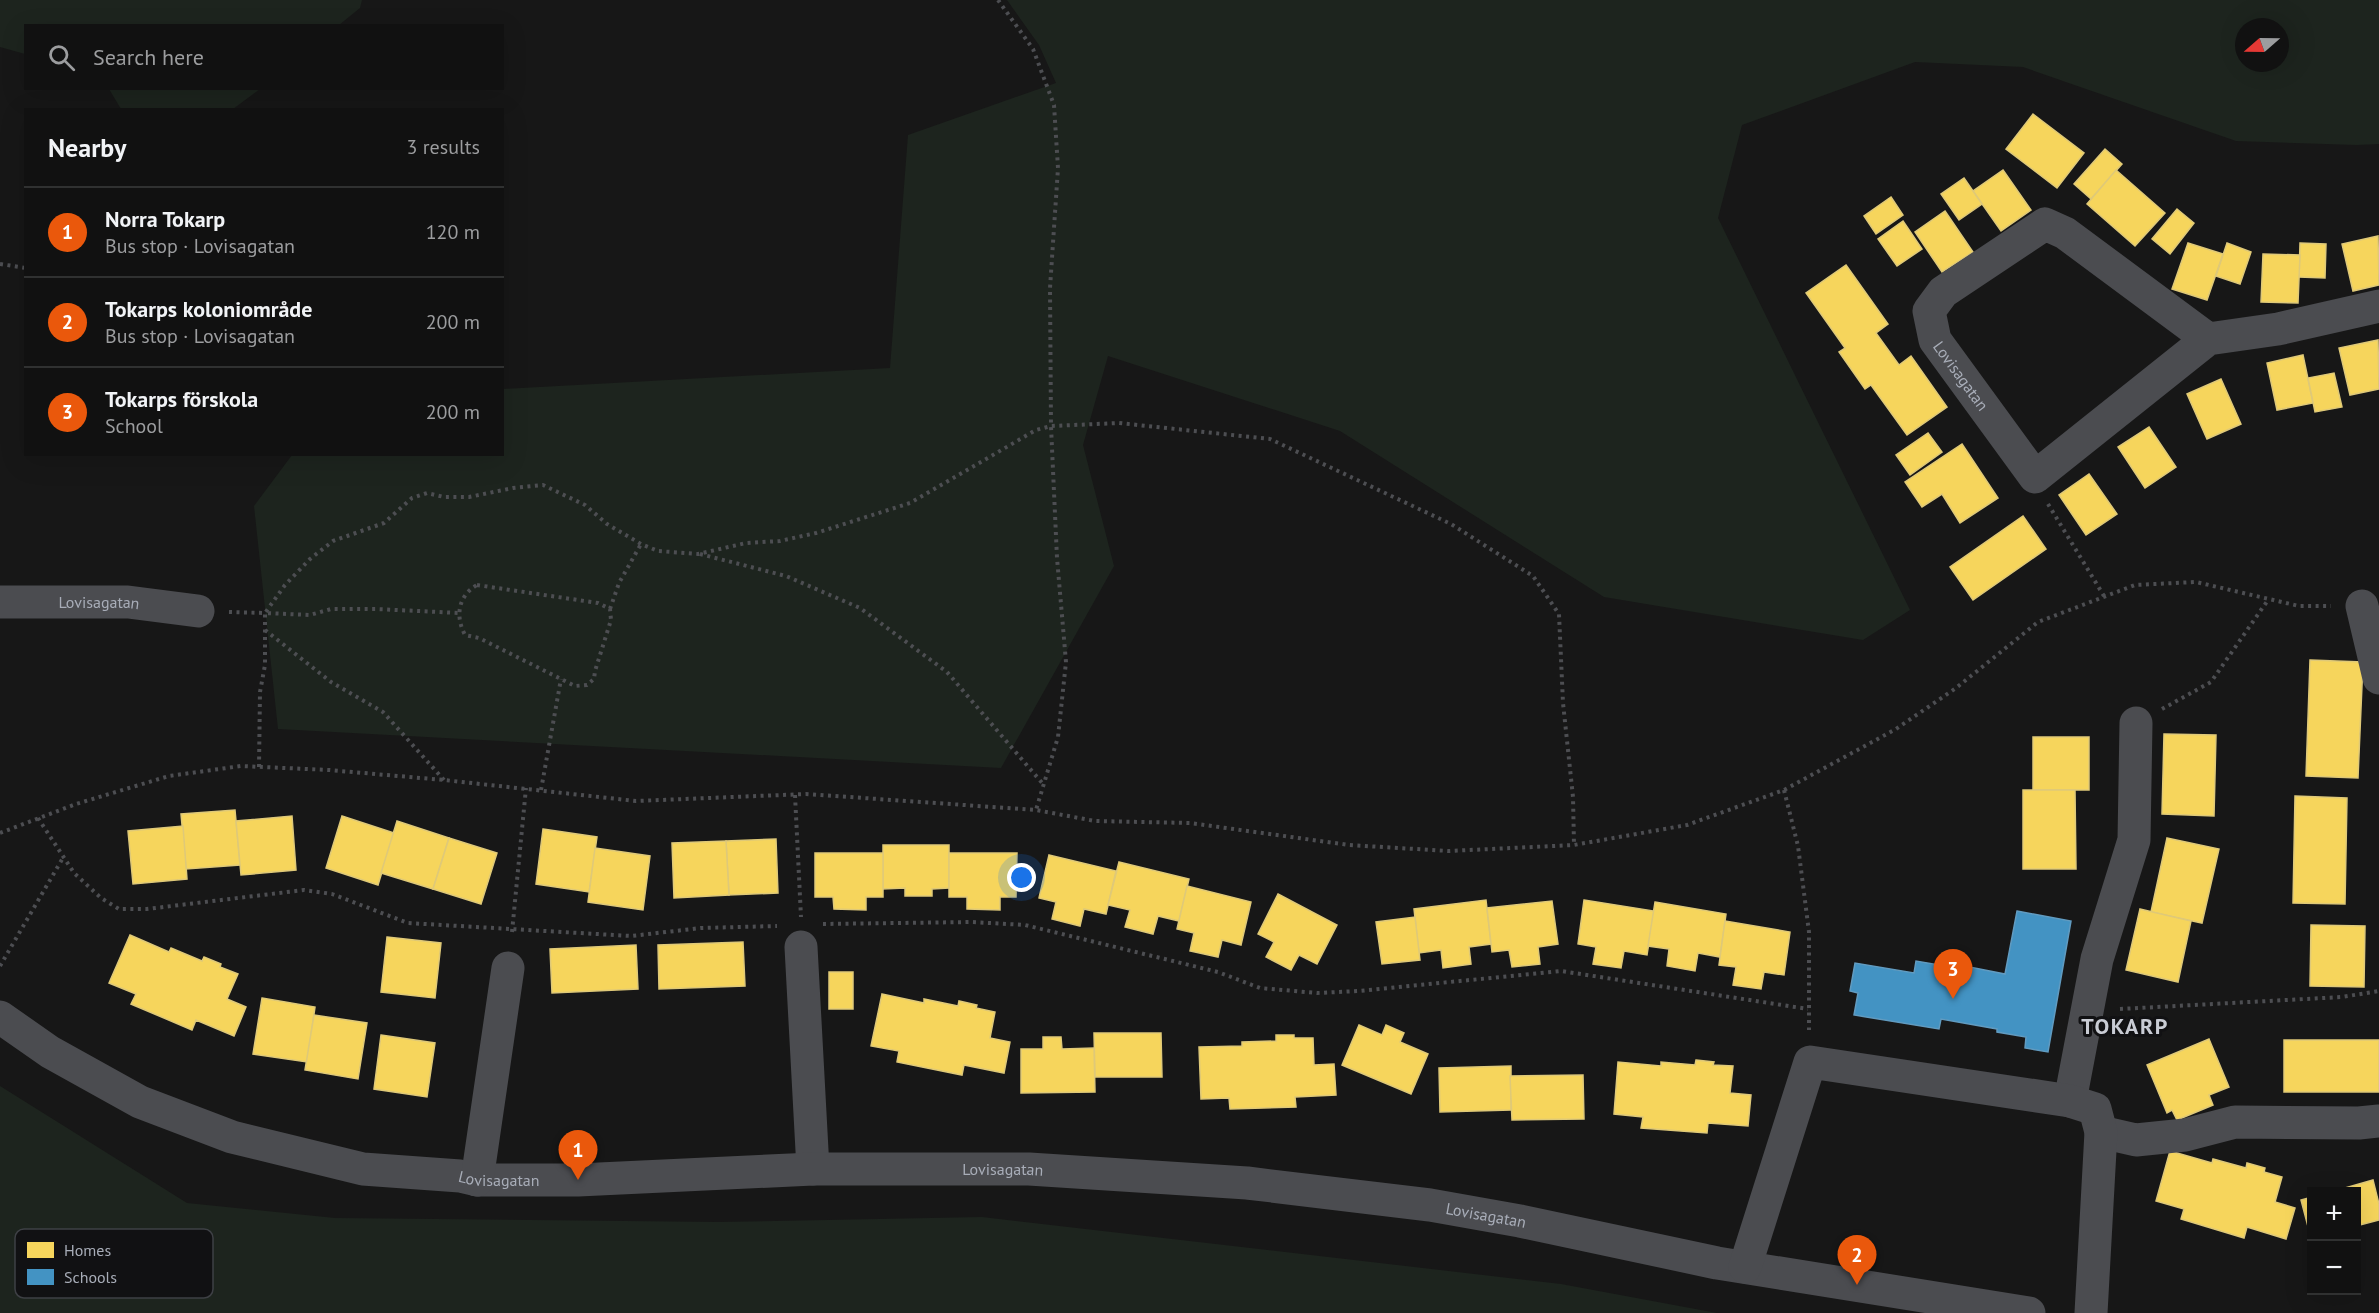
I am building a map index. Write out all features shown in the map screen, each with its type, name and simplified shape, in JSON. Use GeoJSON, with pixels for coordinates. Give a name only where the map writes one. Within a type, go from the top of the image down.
{"type":"FeatureCollection","features":[{"type":"Feature","properties":{"kind":"street","name":"Lovisagatan"},"geometry":{"type":"LineString","coordinates":[[2035,477],[1935,340],[1929,311],[1944,292],[2045,224],[2066,233],[2208,339]]}},
{"type":"Feature","properties":{"kind":"street"},"geometry":{"type":"LineString","coordinates":[[2035,477],[2208,339],[2278,329],[2379,306]]}},
{"type":"Feature","properties":{"kind":"street","name":"Lovisagatan"},"geometry":{"type":"LineString","coordinates":[[0,602],[128,602],[198,611]]}},
{"type":"Feature","properties":{"kind":"street"},"geometry":{"type":"LineString","coordinates":[[2362,606],[2379,678]]}},
{"type":"Feature","properties":{"kind":"street"},"geometry":{"type":"LineString","coordinates":[[2070,1101],[2097,959],[2134,840],[2136,723]]}},
{"type":"Feature","properties":{"kind":"street"},"geometry":{"type":"LineString","coordinates":[[801,936],[813,1169]]}},
{"type":"Feature","properties":{"kind":"street"},"geometry":{"type":"LineString","coordinates":[[477,1180],[508,968]]}},
{"type":"Feature","properties":{"kind":"street","name":"Lovisagatan"},"geometry":{"type":"LineString","coordinates":[[0,1017],[50,1052],[129,1096],[232,1137],[363,1169],[460,1176],[477,1180],[578,1180],[813,1169],[1029,1169],[1247,1184],[1430,1205],[1745,1267],[2029,1313]]}},
{"type":"Feature","properties":{"kind":"street"},"geometry":{"type":"LineString","coordinates":[[1745,1267],[1810,1062],[2070,1101],[2095,1109],[2101,1132],[2091,1313]]}},
{"type":"Feature","properties":{"kind":"street"},"geometry":{"type":"LineString","coordinates":[[2101,1132],[2136,1140],[2185,1136],[2235,1122],[2359,1123],[2379,1121]]}},
{"type":"Feature","properties":{"kind":"path"},"geometry":{"type":"LineString","coordinates":[[998,0],[1033,49],[1054,105],[1058,168],[1050,288],[1051,426],[1057,558],[1065,662],[1058,737],[1036,810]]}},
{"type":"Feature","properties":{"kind":"path"},"geometry":{"type":"LineString","coordinates":[[0,264],[24,268]]}},
{"type":"Feature","properties":{"kind":"path"},"geometry":{"type":"LineString","coordinates":[[698,554],[746,543],[780,541],[816,533],[910,503],[1036,430],[1051,426],[1119,423],[1270,439],[1451,524],[1533,576],[1559,614],[1563,703],[1573,797],[1574,845]]}},
{"type":"Feature","properties":{"kind":"path"},"geometry":{"type":"LineString","coordinates":[[2035,477],[2055,518],[2104,596]]}},
{"type":"Feature","properties":{"kind":"path"},"geometry":{"type":"LineString","coordinates":[[259,767],[260,692],[265,665],[265,613],[285,585],[310,559],[333,541],[384,523],[412,498],[427,493],[444,497],[469,497],[513,488],[543,485],[585,505],[607,524],[658,551],[698,554],[786,576],[860,608],[947,672],[1044,784]]}},
{"type":"Feature","properties":{"kind":"path"},"geometry":{"type":"LineString","coordinates":[[610,609],[598,603],[477,585],[466,591],[459,623],[465,634],[478,638],[575,686],[587,685],[594,680],[610,620],[610,609],[619,582],[641,544]]}},
{"type":"Feature","properties":{"kind":"path"},"geometry":{"type":"LineString","coordinates":[[0,833],[76,804],[169,776],[241,766],[329,770],[444,780],[636,801],[795,795],[1036,810],[1095,821],[1190,823],[1349,845],[1449,850],[1574,845],[1687,825],[1784,790],[1896,729],[1956,688],[2038,622],[2135,585],[2196,582],[2299,606],[2362,606]]}},
{"type":"Feature","properties":{"kind":"path"},"geometry":{"type":"LineString","coordinates":[[2136,723],[2211,682],[2268,600]]}},
{"type":"Feature","properties":{"kind":"path"},"geometry":{"type":"LineString","coordinates":[[198,611],[310,615],[331,609],[376,609],[460,613]]}},
{"type":"Feature","properties":{"kind":"path"},"geometry":{"type":"LineString","coordinates":[[264,630],[331,682],[383,712],[444,780]]}},
{"type":"Feature","properties":{"kind":"path"},"geometry":{"type":"LineString","coordinates":[[541,789],[561,679]]}},
{"type":"Feature","properties":{"kind":"path"},"geometry":{"type":"LineString","coordinates":[[508,968],[526,788]]}},
{"type":"Feature","properties":{"kind":"path"},"geometry":{"type":"LineString","coordinates":[[1784,790],[1798,846],[1809,932],[1810,1062]]}},
{"type":"Feature","properties":{"kind":"path"},"geometry":{"type":"LineString","coordinates":[[795,795],[801,936]]}},
{"type":"Feature","properties":{"kind":"path"},"geometry":{"type":"LineString","coordinates":[[38,818],[74,873],[102,898],[119,909],[147,909],[304,890],[332,894],[408,923],[631,936],[701,928],[801,936],[972,922],[1025,925],[1218,972],[1260,988],[1317,993],[1359,991],[1561,971],[1808,1009]]}},
{"type":"Feature","properties":{"kind":"path"},"geometry":{"type":"LineString","coordinates":[[0,966],[64,856]]}},
{"type":"Feature","properties":{"kind":"path"},"geometry":{"type":"LineString","coordinates":[[2087,1010],[2331,998],[2379,991]]}},
{"type":"Feature","properties":{"kind":"shaded area"},"geometry":{"type":"Polygon","coordinates":[[[0,0],[362,0],[360,8],[340,24],[24,24],[24,54],[0,47],[0,0]]]}},
{"type":"Feature","properties":{"kind":"shaded area"},"geometry":{"type":"Polygon","coordinates":[[[1007,0],[2379,0],[2379,144],[2236,141],[2023,67],[1915,62],[1742,125],[1718,218],[1910,610],[1863,640],[1604,597],[1340,431],[1108,356],[1083,445],[1114,566],[1001,768],[278,729],[254,506],[291,456],[504,456],[504,389],[890,368],[908,135],[1056,83],[1039,45],[1007,0]]]}},
{"type":"Feature","properties":{"kind":"shaded area"},"geometry":{"type":"Polygon","coordinates":[[[110,90],[259,90],[234,108],[120,108],[110,90]]]}},
{"type":"Feature","properties":{"kind":"shaded area"},"geometry":{"type":"Polygon","coordinates":[[[0,1086],[187,1203],[335,1218],[718,1222],[982,1217],[1561,1284],[1717,1313],[0,1313],[0,1086]]]}},
{"type":"Feature","properties":{"kind":"building: Homes"},"geometry":{"type":"Polygon","coordinates":[[[2033,114],[2084,153],[2057,188],[2006,149],[2033,114]]]}},
{"type":"Feature","properties":{"kind":"building: Homes"},"geometry":{"type":"Polygon","coordinates":[[[2105,149],[2122,164],[2091,199],[2074,184],[2105,149]]]}},
{"type":"Feature","properties":{"kind":"building: Homes"},"geometry":{"type":"Polygon","coordinates":[[[2003,170],[2031,210],[2001,231],[1973,191],[2003,170]]]}},
{"type":"Feature","properties":{"kind":"building: Homes"},"geometry":{"type":"Polygon","coordinates":[[[2116,170],[2165,213],[2135,246],[2087,204],[2116,170]]]}},
{"type":"Feature","properties":{"kind":"building: Homes"},"geometry":{"type":"Polygon","coordinates":[[[1964,178],[1982,204],[1959,220],[1941,194],[1964,178]]]}},
{"type":"Feature","properties":{"kind":"building: Homes"},"geometry":{"type":"Polygon","coordinates":[[[1891,197],[1903,215],[1876,234],[1864,216],[1891,197]]]}},
{"type":"Feature","properties":{"kind":"building: Homes"},"geometry":{"type":"Polygon","coordinates":[[[2177,209],[2194,223],[2170,254],[2152,239],[2177,209]]]}},
{"type":"Feature","properties":{"kind":"building: Homes"},"geometry":{"type":"Polygon","coordinates":[[[1945,211],[1973,252],[1942,272],[1915,232],[1945,211]]]}},
{"type":"Feature","properties":{"kind":"building: Homes"},"geometry":{"type":"Polygon","coordinates":[[[1903,221],[1922,249],[1897,266],[1878,239],[1903,221]]]}},
{"type":"Feature","properties":{"kind":"building: Homes"},"geometry":{"type":"Polygon","coordinates":[[[2378,236],[2379,285],[2353,291],[2342,244],[2378,236]]]}},
{"type":"Feature","properties":{"kind":"building: Homes"},"geometry":{"type":"Polygon","coordinates":[[[2188,243],[2223,254],[2207,300],[2172,289],[2188,243]]]}},
{"type":"Feature","properties":{"kind":"building: Homes"},"geometry":{"type":"Polygon","coordinates":[[[2227,243],[2251,252],[2240,284],[2216,276],[2227,243]]]}},
{"type":"Feature","properties":{"kind":"building: Homes"},"geometry":{"type":"Polygon","coordinates":[[[2300,243],[2326,244],[2325,278],[2299,277],[2300,243]]]}},
{"type":"Feature","properties":{"kind":"building: Homes"},"geometry":{"type":"Polygon","coordinates":[[[2263,254],[2300,255],[2298,303],[2261,302],[2263,254]]]}},
{"type":"Feature","properties":{"kind":"building: Homes"},"geometry":{"type":"Polygon","coordinates":[[[1846,265],[1888,324],[1876,333],[1899,365],[1911,356],[1947,407],[1907,435],[1871,385],[1865,389],[1839,352],[1845,348],[1806,293],[1846,265]]]}},
{"type":"Feature","properties":{"kind":"building: Homes"},"geometry":{"type":"Polygon","coordinates":[[[2378,340],[2379,389],[2350,395],[2339,348],[2378,340]]]}},
{"type":"Feature","properties":{"kind":"building: Homes"},"geometry":{"type":"Polygon","coordinates":[[[2303,355],[2313,403],[2277,410],[2267,363],[2303,355]]]}},
{"type":"Feature","properties":{"kind":"building: Homes"},"geometry":{"type":"Polygon","coordinates":[[[2334,373],[2342,407],[2315,412],[2308,378],[2334,373]]]}},
{"type":"Feature","properties":{"kind":"building: Homes"},"geometry":{"type":"Polygon","coordinates":[[[2221,379],[2241,424],[2207,439],[2187,394],[2221,379]]]}},
{"type":"Feature","properties":{"kind":"building: Homes"},"geometry":{"type":"Polygon","coordinates":[[[2149,427],[2176,467],[2145,488],[2118,447],[2149,427]]]}},
{"type":"Feature","properties":{"kind":"building: Homes"},"geometry":{"type":"Polygon","coordinates":[[[1928,433],[1942,452],[1910,475],[1896,455],[1928,433]]]}},
{"type":"Feature","properties":{"kind":"building: Homes"},"geometry":{"type":"Polygon","coordinates":[[[1962,444],[1998,498],[1960,523],[1942,494],[1922,507],[1905,482],[1962,444]]]}},
{"type":"Feature","properties":{"kind":"building: Homes"},"geometry":{"type":"Polygon","coordinates":[[[2089,474],[2117,514],[2086,535],[2059,495],[2089,474]]]}},
{"type":"Feature","properties":{"kind":"building: Homes"},"geometry":{"type":"Polygon","coordinates":[[[2023,516],[2046,549],[1973,600],[1950,567],[2023,516]]]}},
{"type":"Feature","properties":{"kind":"building: Homes"},"geometry":{"type":"Polygon","coordinates":[[[2310,660],[2363,662],[2358,778],[2306,776],[2310,660]]]}},
{"type":"Feature","properties":{"kind":"building: Homes"},"geometry":{"type":"Polygon","coordinates":[[[2164,734],[2216,735],[2214,816],[2162,814],[2164,734]]]}},
{"type":"Feature","properties":{"kind":"building: Homes"},"geometry":{"type":"Polygon","coordinates":[[[2033,737],[2089,737],[2089,790],[2033,790],[2033,737]]]}},
{"type":"Feature","properties":{"kind":"building: Homes"},"geometry":{"type":"Polygon","coordinates":[[[2023,790],[2075,790],[2076,869],[2023,869],[2023,790]]]}},
{"type":"Feature","properties":{"kind":"building: Homes"},"geometry":{"type":"Polygon","coordinates":[[[2295,796],[2347,798],[2345,904],[2293,903],[2295,796]]]}},
{"type":"Feature","properties":{"kind":"building: Homes"},"geometry":{"type":"Polygon","coordinates":[[[235,810],[240,865],[186,869],[181,814],[235,810]]]}},
{"type":"Feature","properties":{"kind":"building: Homes"},"geometry":{"type":"Polygon","coordinates":[[[292,816],[296,870],[241,875],[236,821],[292,816]]]}},
{"type":"Feature","properties":{"kind":"building: Homes"},"geometry":{"type":"Polygon","coordinates":[[[342,816],[394,833],[378,885],[326,868],[342,816]]]}},
{"type":"Feature","properties":{"kind":"building: Homes"},"geometry":{"type":"Polygon","coordinates":[[[397,821],[449,838],[433,889],[381,873],[397,821]]]}},
{"type":"Feature","properties":{"kind":"building: Homes"},"geometry":{"type":"Polygon","coordinates":[[[183,826],[187,879],[133,884],[128,831],[183,826]]]}},
{"type":"Feature","properties":{"kind":"building: Homes"},"geometry":{"type":"Polygon","coordinates":[[[543,829],[597,837],[589,892],[536,884],[543,829]]]}},
{"type":"Feature","properties":{"kind":"building: Homes"},"geometry":{"type":"Polygon","coordinates":[[[449,838],[497,853],[481,904],[433,889],[449,838]]]}},
{"type":"Feature","properties":{"kind":"building: Homes"},"geometry":{"type":"Polygon","coordinates":[[[2167,838],[2219,849],[2202,923],[2151,912],[2167,838]]]}},
{"type":"Feature","properties":{"kind":"building: Homes"},"geometry":{"type":"Polygon","coordinates":[[[776,839],[778,893],[729,895],[726,841],[776,839]]]}},
{"type":"Feature","properties":{"kind":"building: Homes"},"geometry":{"type":"Polygon","coordinates":[[[726,841],[729,895],[674,898],[672,843],[726,841]]]}},
{"type":"Feature","properties":{"kind":"building: Homes"},"geometry":{"type":"Polygon","coordinates":[[[883,845],[949,845],[949,888],[932,889],[932,896],[905,896],[905,888],[883,889],[883,845]]]}},
{"type":"Feature","properties":{"kind":"building: Homes"},"geometry":{"type":"Polygon","coordinates":[[[595,848],[650,856],[643,910],[588,902],[595,848]]]}},
{"type":"Feature","properties":{"kind":"building: Homes"},"geometry":{"type":"Polygon","coordinates":[[[815,853],[883,853],[883,897],[866,897],[866,910],[834,909],[833,897],[815,897],[815,853]]]}},
{"type":"Feature","properties":{"kind":"building: Homes"},"geometry":{"type":"Polygon","coordinates":[[[949,853],[1017,853],[1016,897],[1000,897],[1000,910],[967,909],[967,897],[949,897],[949,853]]]}},
{"type":"Feature","properties":{"kind":"building: Homes"},"geometry":{"type":"Polygon","coordinates":[[[1049,855],[1116,871],[1106,914],[1084,909],[1080,926],[1052,919],[1056,902],[1039,898],[1049,855]]]}},
{"type":"Feature","properties":{"kind":"building: Homes"},"geometry":{"type":"Polygon","coordinates":[[[1119,862],[1189,879],[1179,921],[1158,916],[1153,934],[1125,927],[1130,910],[1108,905],[1119,862]]]}},
{"type":"Feature","properties":{"kind":"building: Homes"},"geometry":{"type":"Polygon","coordinates":[[[1187,886],[1251,902],[1241,945],[1222,940],[1218,957],[1190,951],[1194,933],[1177,929],[1187,886]]]}},
{"type":"Feature","properties":{"kind":"building: Homes"},"geometry":{"type":"Polygon","coordinates":[[[1278,894],[1337,925],[1317,964],[1299,955],[1291,970],[1266,957],[1274,942],[1258,934],[1278,894]]]}},
{"type":"Feature","properties":{"kind":"building: Homes"},"geometry":{"type":"Polygon","coordinates":[[[1486,900],[1491,944],[1469,947],[1471,964],[1443,968],[1441,950],[1419,953],[1414,909],[1486,900]]]}},
{"type":"Feature","properties":{"kind":"building: Homes"},"geometry":{"type":"Polygon","coordinates":[[[1584,900],[1654,911],[1647,955],[1624,951],[1621,968],[1593,964],[1596,947],[1578,944],[1584,900]]]}},
{"type":"Feature","properties":{"kind":"building: Homes"},"geometry":{"type":"Polygon","coordinates":[[[1552,901],[1558,944],[1538,947],[1540,964],[1512,967],[1509,950],[1492,952],[1487,908],[1552,901]]]}},
{"type":"Feature","properties":{"kind":"building: Homes"},"geometry":{"type":"Polygon","coordinates":[[[1655,902],[1726,914],[1720,957],[1698,953],[1695,971],[1667,966],[1669,949],[1648,946],[1655,902]]]}},
{"type":"Feature","properties":{"kind":"building: Homes"},"geometry":{"type":"Polygon","coordinates":[[[2140,909],[2191,921],[2178,982],[2126,970],[2140,909]]]}},
{"type":"Feature","properties":{"kind":"building: Homes"},"geometry":{"type":"Polygon","coordinates":[[[1415,917],[1420,960],[1382,964],[1376,922],[1415,917]]]}},
{"type":"Feature","properties":{"kind":"building: Homes"},"geometry":{"type":"Polygon","coordinates":[[[1725,921],[1790,932],[1784,975],[1764,972],[1761,989],[1733,985],[1736,967],[1719,965],[1725,921]]]}},
{"type":"Feature","properties":{"kind":"building: Homes"},"geometry":{"type":"Polygon","coordinates":[[[2311,925],[2365,926],[2364,987],[2310,986],[2311,925]]]}},
{"type":"Feature","properties":{"kind":"building: Homes"},"geometry":{"type":"Polygon","coordinates":[[[130,935],[169,952],[171,948],[202,961],[204,957],[238,974],[227,999],[246,1007],[234,1036],[196,1020],[192,1030],[131,1004],[136,994],[109,983],[130,935]]]}},
{"type":"Feature","properties":{"kind":"building: Homes"},"geometry":{"type":"Polygon","coordinates":[[[387,937],[441,943],[435,998],[381,992],[387,937]]]}},
{"type":"Feature","properties":{"kind":"building: Homes"},"geometry":{"type":"Polygon","coordinates":[[[743,942],[745,986],[659,989],[658,945],[743,942]]]}},
{"type":"Feature","properties":{"kind":"building: Homes"},"geometry":{"type":"Polygon","coordinates":[[[636,945],[638,989],[552,993],[550,949],[636,945]]]}},
{"type":"Feature","properties":{"kind":"building: Homes"},"geometry":{"type":"Polygon","coordinates":[[[829,972],[853,972],[853,1009],[829,1009],[829,972]]]}},
{"type":"Feature","properties":{"kind":"building: Homes"},"geometry":{"type":"Polygon","coordinates":[[[882,994],[924,1003],[924,999],[958,1006],[959,1001],[995,1012],[990,1038],[1010,1042],[1004,1073],[964,1065],[962,1075],[897,1062],[899,1051],[871,1046],[882,994]]]}},
{"type":"Feature","properties":{"kind":"building: Homes"},"geometry":{"type":"Polygon","coordinates":[[[262,998],[315,1007],[307,1062],[253,1054],[262,998]]]}},
{"type":"Feature","properties":{"kind":"building: Homes"},"geometry":{"type":"Polygon","coordinates":[[[314,1015],[367,1023],[358,1079],[305,1070],[314,1015]]]}},
{"type":"Feature","properties":{"kind":"building: Homes"},"geometry":{"type":"Polygon","coordinates":[[[1359,1025],[1382,1035],[1386,1025],[1404,1033],[1400,1042],[1428,1054],[1411,1094],[1342,1065],[1359,1025]]]}},
{"type":"Feature","properties":{"kind":"building: Homes"},"geometry":{"type":"Polygon","coordinates":[[[1094,1033],[1161,1033],[1162,1077],[1095,1077],[1094,1033]]]}},
{"type":"Feature","properties":{"kind":"building: Homes"},"geometry":{"type":"Polygon","coordinates":[[[381,1035],[435,1043],[427,1097],[374,1089],[381,1035]]]}},
{"type":"Feature","properties":{"kind":"building: Homes"},"geometry":{"type":"Polygon","coordinates":[[[1276,1035],[1313,1038],[1314,1065],[1334,1064],[1336,1095],[1295,1097],[1296,1107],[1230,1109],[1229,1098],[1201,1099],[1199,1047],[1242,1046],[1242,1042],[1276,1041],[1276,1035]]]}},
{"type":"Feature","properties":{"kind":"building: Homes"},"geometry":{"type":"Polygon","coordinates":[[[1043,1037],[1061,1037],[1062,1049],[1094,1048],[1095,1092],[1021,1093],[1021,1049],[1043,1049],[1043,1037]]]}},
{"type":"Feature","properties":{"kind":"building: Homes"},"geometry":{"type":"Polygon","coordinates":[[[2209,1039],[2229,1087],[2209,1095],[2213,1105],[2177,1120],[2172,1110],[2167,1113],[2147,1065],[2209,1039]]]}},
{"type":"Feature","properties":{"kind":"building: Homes"},"geometry":{"type":"Polygon","coordinates":[[[2284,1040],[2379,1040],[2379,1092],[2284,1092],[2284,1040]]]}},
{"type":"Feature","properties":{"kind":"building: Homes"},"geometry":{"type":"Polygon","coordinates":[[[1696,1060],[1714,1062],[1713,1065],[1733,1066],[1730,1093],[1751,1095],[1748,1126],[1708,1123],[1707,1133],[1641,1128],[1643,1117],[1614,1114],[1618,1062],[1661,1066],[1661,1062],[1695,1065],[1696,1060]]]}},
{"type":"Feature","properties":{"kind":"building: Homes"},"geometry":{"type":"Polygon","coordinates":[[[1511,1066],[1511,1110],[1440,1112],[1439,1068],[1511,1066]]]}},
{"type":"Feature","properties":{"kind":"building: Homes"},"geometry":{"type":"Polygon","coordinates":[[[1583,1075],[1584,1119],[1512,1120],[1510,1076],[1583,1075]]]}},
{"type":"Feature","properties":{"kind":"building: Homes"},"geometry":{"type":"Polygon","coordinates":[[[2170,1151],[2212,1163],[2213,1159],[2246,1168],[2247,1163],[2265,1168],[2264,1172],[2282,1177],[2275,1202],[2295,1208],[2286,1239],[2247,1227],[2244,1238],[2181,1219],[2184,1209],[2156,1201],[2170,1151]]]}},
{"type":"Feature","properties":{"kind":"building: Homes"},"geometry":{"type":"Polygon","coordinates":[[[2373,1180],[2379,1204],[2379,1220],[2361,1225],[2361,1187],[2348,1187],[2373,1180]]]}},
{"type":"Feature","properties":{"kind":"building: Homes"},"geometry":{"type":"Polygon","coordinates":[[[2307,1198],[2307,1223],[2301,1200],[2307,1198]]]}},
{"type":"Feature","properties":{"kind":"building: Schools"},"geometry":{"type":"Polygon","coordinates":[[[2017,911],[2071,921],[2048,1052],[2025,1048],[2026,1037],[1997,1032],[1997,1029],[1941,1019],[1939,1029],[1854,1015],[1858,993],[1850,991],[1855,963],[1914,973],[1916,961],[1969,970],[1970,967],[2005,974],[2017,911]]]}},
{"type":"Feature","properties":{"kind":"place","name":"Tokarps förskola"},"geometry":{"type":"Point","coordinates":[1953,999]}},
{"type":"Feature","properties":{"kind":"place","name":"Norra Tokarp"},"geometry":{"type":"Point","coordinates":[578,1180]}},
{"type":"Feature","properties":{"kind":"place","name":"Tokarps koloniområde"},"geometry":{"type":"Point","coordinates":[1857,1285]}},
{"type":"Feature","properties":{"kind":"district","name":"TOKARP"},"geometry":{"type":"Point","coordinates":[2125,1026]}}]}
